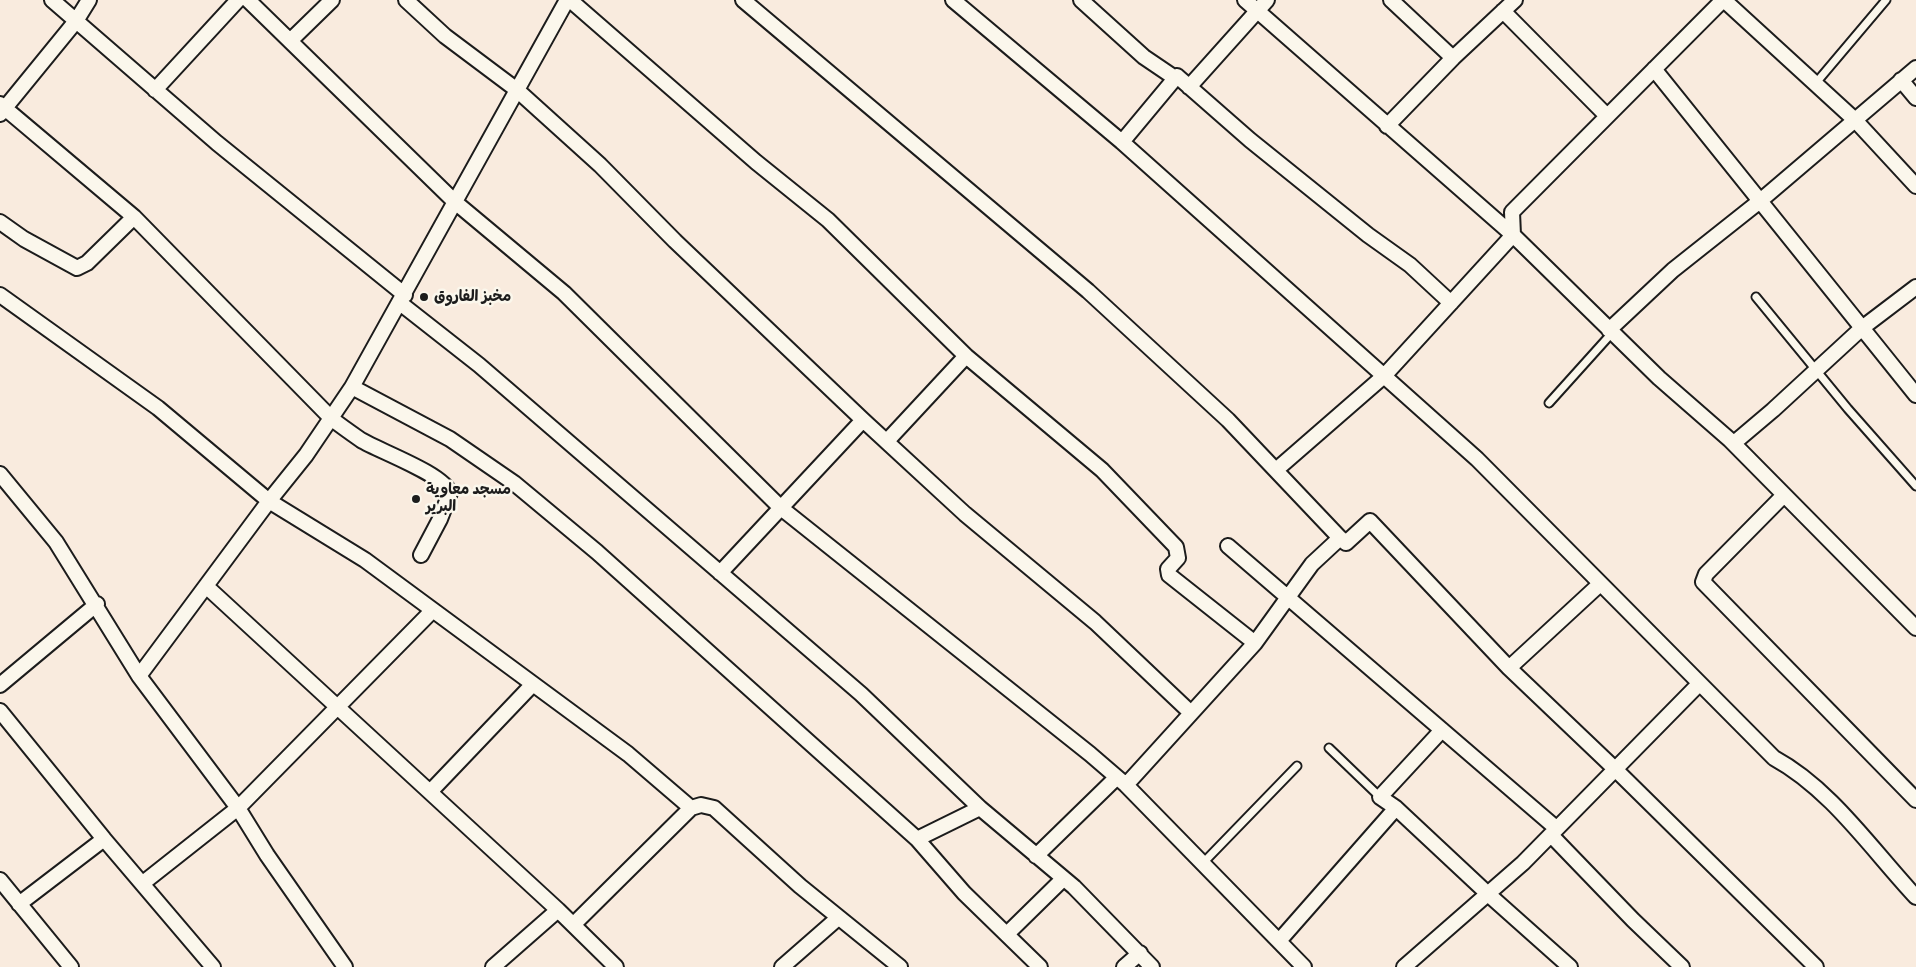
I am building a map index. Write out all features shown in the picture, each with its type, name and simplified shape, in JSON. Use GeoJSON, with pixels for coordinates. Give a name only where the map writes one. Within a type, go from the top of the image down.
{"type":"FeatureCollection","features":[{"type":"Feature","properties":{"kind":"street"},"geometry":{"type":"LineString","coordinates":[[52,0],[861,694],[980,808],[1062,880],[1074,887],[1140,952],[1152,967]]}},
{"type":"Feature","properties":{"kind":"street"},"geometry":{"type":"LineString","coordinates":[[89,0],[76,21],[2,109],[134,217],[332,419],[361,440],[433,475],[449,490],[450,493],[440,519],[421,555]]}},
{"type":"Feature","properties":{"kind":"street"},"geometry":{"type":"LineString","coordinates":[[155,90],[238,0]]}},
{"type":"Feature","properties":{"kind":"street"},"geometry":{"type":"LineString","coordinates":[[248,0],[455,202],[564,293],[781,508],[1090,754],[1203,863],[1304,967]]}},
{"type":"Feature","properties":{"kind":"street"},"geometry":{"type":"LineString","coordinates":[[290,41],[332,0]]}},
{"type":"Feature","properties":{"kind":"street"},"geometry":{"type":"LineString","coordinates":[[406,0],[444,36],[517,90],[600,165],[675,241],[863,420],[965,514],[1095,622],[1191,713]]}},
{"type":"Feature","properties":{"kind":"street"},"geometry":{"type":"LineString","coordinates":[[140,676],[332,419],[402,299],[568,0],[756,162],[828,220],[966,356],[1102,470],[1176,547],[1178,558],[1168,569],[1169,575],[1255,644]]}},
{"type":"Feature","properties":{"kind":"street"},"geometry":{"type":"LineString","coordinates":[[743,0],[1061,267],[1228,420],[1346,543],[1370,521],[1509,668],[1615,769],[1816,967]]}},
{"type":"Feature","properties":{"kind":"street"},"geometry":{"type":"LineString","coordinates":[[954,0],[1122,142],[1477,459],[1774,758],[1792,768],[1818,788],[1916,897]]}},
{"type":"Feature","properties":{"kind":"street"},"geometry":{"type":"LineString","coordinates":[[1082,0],[1144,57],[1175,78],[1177,76],[1250,140],[1368,236],[1410,264],[1451,303]]}},
{"type":"Feature","properties":{"kind":"street"},"geometry":{"type":"LineString","coordinates":[[1245,0],[1512,235],[1659,378],[1734,444],[1916,628]]}},
{"type":"Feature","properties":{"kind":"street"},"geometry":{"type":"LineString","coordinates":[[1189,87],[1267,0]]}},
{"type":"Feature","properties":{"kind":"street"},"geometry":{"type":"LineString","coordinates":[[1391,0],[1454,58]]}},
{"type":"Feature","properties":{"kind":"street"},"geometry":{"type":"LineString","coordinates":[[1387,126],[1515,0]]}},
{"type":"Feature","properties":{"kind":"street"},"geometry":{"type":"LineString","coordinates":[[1276,470],[1384,376],[1512,235],[1512,212],[1723,0],[1854,120],[1916,186]]}},
{"type":"Feature","properties":{"kind":"street"},"geometry":{"type":"LineString","coordinates":[[1504,11],[1607,116]]}},
{"type":"Feature","properties":{"kind":"street"},"geometry":{"type":"LineString","coordinates":[[1610,331],[1673,270],[1760,201],[1916,68]]}},
{"type":"Feature","properties":{"kind":"street"},"geometry":{"type":"LineString","coordinates":[[1654,69],[1916,395]]}},
{"type":"Feature","properties":{"kind":"street"},"geometry":{"type":"LineString","coordinates":[[1122,142],[1175,78]]}},
{"type":"Feature","properties":{"kind":"street"},"geometry":{"type":"LineString","coordinates":[[1901,80],[1916,98]]}},
{"type":"Feature","properties":{"kind":"street"},"geometry":{"type":"LineString","coordinates":[[0,222],[24,239],[77,268],[87,263],[134,217]]}},
{"type":"Feature","properties":{"kind":"street"},"geometry":{"type":"LineString","coordinates":[[1734,444],[1862,328],[1916,287]]}},
{"type":"Feature","properties":{"kind":"street"},"geometry":{"type":"LineString","coordinates":[[0,295],[158,408],[269,501],[365,560],[628,754],[691,808]]}},
{"type":"Feature","properties":{"kind":"street"},"geometry":{"type":"LineString","coordinates":[[887,441],[966,356]]}},
{"type":"Feature","properties":{"kind":"street"},"geometry":{"type":"LineString","coordinates":[[352,387],[450,439],[514,483],[597,552],[917,838],[964,893],[1008,933],[1040,967]]}},
{"type":"Feature","properties":{"kind":"street"},"geometry":{"type":"LineString","coordinates":[[720,573],[863,420]]}},
{"type":"Feature","properties":{"kind":"street"},"geometry":{"type":"LineString","coordinates":[[0,474],[56,542],[97,604],[140,676],[238,808],[267,855],[345,967]]}},
{"type":"Feature","properties":{"kind":"street"},"geometry":{"type":"LineString","coordinates":[[1784,495],[1706,574],[1704,582],[1916,800]]}},
{"type":"Feature","properties":{"kind":"street"},"geometry":{"type":"LineString","coordinates":[[1036,856],[1121,782],[1191,713],[1255,644],[1312,564],[1340,538]]}},
{"type":"Feature","properties":{"kind":"street"},"geometry":{"type":"LineString","coordinates":[[1228,546],[1442,730],[1554,832],[1633,920],[1682,967]]}},
{"type":"Feature","properties":{"kind":"street"},"geometry":{"type":"LineString","coordinates":[[1509,668],[1600,584]]}},
{"type":"Feature","properties":{"kind":"street"},"geometry":{"type":"LineString","coordinates":[[207,588],[338,705],[574,924],[616,967]]}},
{"type":"Feature","properties":{"kind":"street"},"geometry":{"type":"LineString","coordinates":[[0,685],[97,604]]}},
{"type":"Feature","properties":{"kind":"street"},"geometry":{"type":"LineString","coordinates":[[143,883],[238,808],[433,610]]}},
{"type":"Feature","properties":{"kind":"street"},"geometry":{"type":"LineString","coordinates":[[430,792],[533,684]]}},
{"type":"Feature","properties":{"kind":"street"},"geometry":{"type":"LineString","coordinates":[[1404,967],[1488,894],[1554,832],[1699,684]]}},
{"type":"Feature","properties":{"kind":"street"},"geometry":{"type":"LineString","coordinates":[[0,711],[104,839],[213,967]]}},
{"type":"Feature","properties":{"kind":"street"},"geometry":{"type":"LineString","coordinates":[[1442,730],[1380,797],[1396,808],[1570,967]]}},
{"type":"Feature","properties":{"kind":"street"},"geometry":{"type":"LineString","coordinates":[[574,924],[691,808],[701,805],[714,808],[838,918],[900,967]]}},
{"type":"Feature","properties":{"kind":"street"},"geometry":{"type":"LineString","coordinates":[[917,838],[980,808]]}},
{"type":"Feature","properties":{"kind":"street"},"geometry":{"type":"LineString","coordinates":[[1279,941],[1396,808]]}},
{"type":"Feature","properties":{"kind":"street"},"geometry":{"type":"LineString","coordinates":[[19,904],[104,839]]}},
{"type":"Feature","properties":{"kind":"street"},"geometry":{"type":"LineString","coordinates":[[0,880],[65,965]]}},
{"type":"Feature","properties":{"kind":"street"},"geometry":{"type":"LineString","coordinates":[[1008,933],[1062,880]]}},
{"type":"Feature","properties":{"kind":"street"},"geometry":{"type":"LineString","coordinates":[[493,967],[558,910]]}},
{"type":"Feature","properties":{"kind":"street"},"geometry":{"type":"LineString","coordinates":[[782,967],[838,918]]}},
{"type":"Feature","properties":{"kind":"street"},"geometry":{"type":"LineString","coordinates":[[1124,967],[1140,952]]}},
{"type":"Feature","properties":{"kind":"lane"},"geometry":{"type":"LineString","coordinates":[[1815,84],[1886,0]]}},
{"type":"Feature","properties":{"kind":"lane"},"geometry":{"type":"LineString","coordinates":[[1756,297],[1848,409],[1916,486]]}},
{"type":"Feature","properties":{"kind":"lane"},"geometry":{"type":"LineString","coordinates":[[1549,403],[1610,331]]}},
{"type":"Feature","properties":{"kind":"lane"},"geometry":{"type":"LineString","coordinates":[[1328,748],[1380,797]]}},
{"type":"Feature","properties":{"kind":"lane"},"geometry":{"type":"LineString","coordinates":[[1203,863],[1297,766]]}},
{"type":"Feature","properties":{"kind":"place","name":"مخبز الفاروق"},"geometry":{"type":"Point","coordinates":[424,297]}},
{"type":"Feature","properties":{"kind":"place","name":"مسجد معاوية البرير"},"geometry":{"type":"Point","coordinates":[416,499]}}]}
